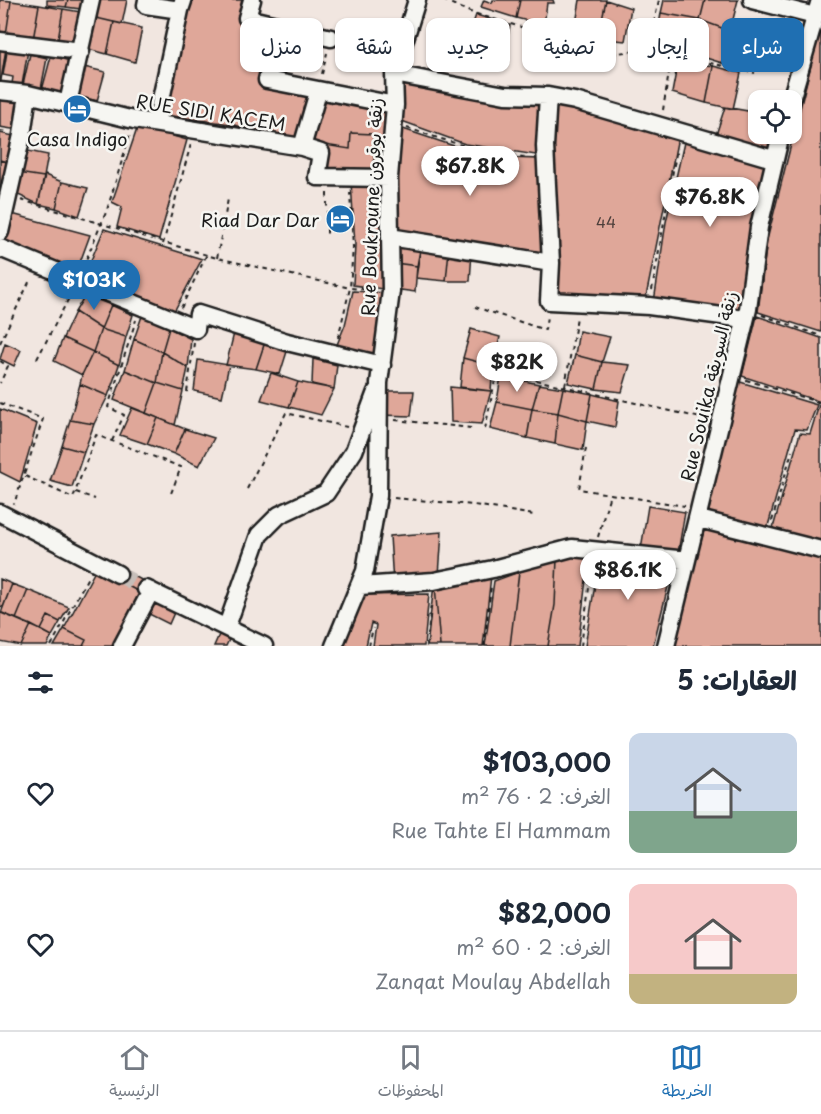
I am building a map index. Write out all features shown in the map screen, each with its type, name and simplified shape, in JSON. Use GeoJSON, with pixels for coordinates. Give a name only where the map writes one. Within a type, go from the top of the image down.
{"type":"FeatureCollection","features":[{"type":"Feature","properties":{"kind":"street"},"geometry":{"type":"LineString","coordinates":[[68,103],[91,0]]}},
{"type":"Feature","properties":{"kind":"street"},"geometry":{"type":"LineString","coordinates":[[147,0],[146,5],[182,5],[156,123]]}},
{"type":"Feature","properties":{"kind":"street"},"geometry":{"type":"LineString","coordinates":[[247,18],[252,0]]}},
{"type":"Feature","properties":{"kind":"street","name":"Rue Boukroune زنقة بوقرون"},"geometry":{"type":"LineString","coordinates":[[379,383],[391,291],[389,178],[395,105],[394,74],[417,0]]}},
{"type":"Feature","properties":{"kind":"street"},"geometry":{"type":"LineString","coordinates":[[753,0],[817,8],[793,90]]}},
{"type":"Feature","properties":{"kind":"street"},"geometry":{"type":"LineString","coordinates":[[323,36],[331,38]]}},
{"type":"Feature","properties":{"kind":"street"},"geometry":{"type":"LineString","coordinates":[[0,41],[81,51]]}},
{"type":"Feature","properties":{"kind":"street"},"geometry":{"type":"LineString","coordinates":[[269,72],[267,80],[318,92],[395,105]]}},
{"type":"Feature","properties":{"kind":"street"},"geometry":{"type":"LineString","coordinates":[[394,74],[505,95],[548,96],[615,111],[660,125],[680,134],[773,159]]}},
{"type":"Feature","properties":{"kind":"street","name":"RUE SIDI KACEM"},"geometry":{"type":"LineString","coordinates":[[0,91],[28,94],[134,120],[302,147],[321,153],[317,177],[326,177]]}},
{"type":"Feature","properties":{"kind":"street"},"geometry":{"type":"LineString","coordinates":[[302,147],[318,92]]}},
{"type":"Feature","properties":{"kind":"street"},"geometry":{"type":"LineString","coordinates":[[0,232],[22,135],[28,94]]}},
{"type":"Feature","properties":{"kind":"street"},"geometry":{"type":"LineString","coordinates":[[548,96],[545,157],[551,263],[549,301],[746,314]]}},
{"type":"Feature","properties":{"kind":"street","name":"Rue Souika زنقة السويقة"},"geometry":{"type":"LineString","coordinates":[[666,646],[722,423],[746,314],[759,227],[778,144]]}},
{"type":"Feature","properties":{"kind":"street"},"geometry":{"type":"LineString","coordinates":[[326,177],[389,178]]}},
{"type":"Feature","properties":{"kind":"street"},"geometry":{"type":"LineString","coordinates":[[390,237],[551,263]]}},
{"type":"Feature","properties":{"kind":"street"},"geometry":{"type":"LineString","coordinates":[[0,248],[196,329],[198,314],[332,354],[382,365]]}},
{"type":"Feature","properties":{"kind":"street"},"geometry":{"type":"LineString","coordinates":[[334,646],[360,586],[370,549],[378,496],[379,383]]}},
{"type":"Feature","properties":{"kind":"street"},"geometry":{"type":"LineString","coordinates":[[228,646],[231,628],[259,536],[279,515],[326,493],[354,451],[379,383]]}},
{"type":"Feature","properties":{"kind":"street"},"geometry":{"type":"LineString","coordinates":[[699,514],[768,538],[821,550]]}},
{"type":"Feature","properties":{"kind":"street"},"geometry":{"type":"LineString","coordinates":[[4,515],[118,574]]}},
{"type":"Feature","properties":{"kind":"street"},"geometry":{"type":"LineString","coordinates":[[360,586],[434,581],[493,569],[572,548],[687,560]]}},
{"type":"Feature","properties":{"kind":"street"},"geometry":{"type":"LineString","coordinates":[[122,646],[149,590],[264,646]]}},
{"type":"Feature","properties":{"kind":"path"},"geometry":{"type":"LineString","coordinates":[[443,0],[470,12],[522,27]]}},
{"type":"Feature","properties":{"kind":"path"},"geometry":{"type":"LineString","coordinates":[[655,18],[659,0]]}},
{"type":"Feature","properties":{"kind":"path"},"geometry":{"type":"LineString","coordinates":[[318,92],[331,38]]}},
{"type":"Feature","properties":{"kind":"path"},"geometry":{"type":"LineString","coordinates":[[709,62],[755,73]]}},
{"type":"Feature","properties":{"kind":"path"},"geometry":{"type":"LineString","coordinates":[[660,125],[669,72]]}},
{"type":"Feature","properties":{"kind":"path"},"geometry":{"type":"LineString","coordinates":[[37,359],[79,280],[134,120]]}},
{"type":"Feature","properties":{"kind":"path"},"geometry":{"type":"LineString","coordinates":[[393,123],[506,156],[545,157]]}},
{"type":"Feature","properties":{"kind":"path"},"geometry":{"type":"LineString","coordinates":[[163,244],[196,130]]}},
{"type":"Feature","properties":{"kind":"path"},"geometry":{"type":"LineString","coordinates":[[649,306],[680,134]]}},
{"type":"Feature","properties":{"kind":"path"},"geometry":{"type":"LineString","coordinates":[[326,177],[327,238]]}},
{"type":"Feature","properties":{"kind":"path"},"geometry":{"type":"LineString","coordinates":[[332,354],[350,288],[353,247],[350,222],[350,178]]}},
{"type":"Feature","properties":{"kind":"path"},"geometry":{"type":"LineString","coordinates":[[7,196],[163,244],[217,258],[350,288],[391,291]]}},
{"type":"Feature","properties":{"kind":"path"},"geometry":{"type":"LineString","coordinates":[[217,258],[228,198]]}},
{"type":"Feature","properties":{"kind":"path"},"geometry":{"type":"LineString","coordinates":[[175,321],[207,254]]}},
{"type":"Feature","properties":{"kind":"path"},"geometry":{"type":"LineString","coordinates":[[0,343],[38,265]]}},
{"type":"Feature","properties":{"kind":"path"},"geometry":{"type":"LineString","coordinates":[[475,307],[545,330],[549,301]]}},
{"type":"Feature","properties":{"kind":"path"},"geometry":{"type":"LineString","coordinates":[[565,386],[578,303]]}},
{"type":"Feature","properties":{"kind":"path"},"geometry":{"type":"LineString","coordinates":[[112,441],[123,415],[108,407],[140,306]]}},
{"type":"Feature","properties":{"kind":"path"},"geometry":{"type":"LineString","coordinates":[[746,314],[821,336]]}},
{"type":"Feature","properties":{"kind":"path"},"geometry":{"type":"LineString","coordinates":[[187,392],[196,329]]}},
{"type":"Feature","properties":{"kind":"path"},"geometry":{"type":"LineString","coordinates":[[0,362],[8,366],[0,382]]}},
{"type":"Feature","properties":{"kind":"path"},"geometry":{"type":"LineString","coordinates":[[485,429],[497,370],[722,423]]}},
{"type":"Feature","properties":{"kind":"path"},"geometry":{"type":"LineString","coordinates":[[732,376],[821,403]]}},
{"type":"Feature","properties":{"kind":"path"},"geometry":{"type":"LineString","coordinates":[[0,403],[43,419],[25,476],[4,515]]}},
{"type":"Feature","properties":{"kind":"path"},"geometry":{"type":"LineString","coordinates":[[247,489],[286,413],[362,430]]}},
{"type":"Feature","properties":{"kind":"path"},"geometry":{"type":"LineString","coordinates":[[380,419],[472,428]]}},
{"type":"Feature","properties":{"kind":"path"},"geometry":{"type":"LineString","coordinates":[[25,476],[73,498],[96,435],[181,467],[170,496]]}},
{"type":"Feature","properties":{"kind":"path"},"geometry":{"type":"LineString","coordinates":[[586,448],[579,489],[699,514]]}},
{"type":"Feature","properties":{"kind":"path"},"geometry":{"type":"LineString","coordinates":[[768,538],[792,451]]}},
{"type":"Feature","properties":{"kind":"path"},"geometry":{"type":"LineString","coordinates":[[76,492],[95,499]]}},
{"type":"Feature","properties":{"kind":"path"},"geometry":{"type":"LineString","coordinates":[[581,646],[595,549],[610,494]]}},
{"type":"Feature","properties":{"kind":"path"},"geometry":{"type":"LineString","coordinates":[[378,496],[474,505],[534,515]]}},
{"type":"Feature","properties":{"kind":"path"},"geometry":{"type":"LineString","coordinates":[[51,646],[95,564]]}},
{"type":"Feature","properties":{"kind":"path"},"geometry":{"type":"LineString","coordinates":[[484,646],[493,569]]}},
{"type":"Feature","properties":{"kind":"path"},"geometry":{"type":"LineString","coordinates":[[427,646],[432,603]]}},
{"type":"Feature","properties":{"kind":"path"},"geometry":{"type":"LineString","coordinates":[[369,646],[373,628]]}},
{"type":"Feature","properties":{"kind":"building"},"geometry":{"type":"Polygon","coordinates":[[[0,0],[11,1],[6,35],[0,35],[0,0]]]}},
{"type":"Feature","properties":{"kind":"building"},"geometry":{"type":"Polygon","coordinates":[[[47,0],[68,0],[66,7],[47,5],[47,0]]]}},
{"type":"Feature","properties":{"kind":"building"},"geometry":{"type":"Polygon","coordinates":[[[68,0],[89,0],[88,10],[66,7],[68,0]]]}},
{"type":"Feature","properties":{"kind":"building"},"geometry":{"type":"Polygon","coordinates":[[[95,0],[127,0],[122,24],[92,17],[95,0]]]}},
{"type":"Feature","properties":{"kind":"building"},"geometry":{"type":"Polygon","coordinates":[[[185,0],[250,0],[247,18],[240,18],[240,72],[265,72],[263,80],[315,94],[301,142],[230,124],[164,115],[185,0]]]}},
{"type":"Feature","properties":{"kind":"building"},"geometry":{"type":"Polygon","coordinates":[[[484,0],[492,3],[493,0],[520,0],[516,18],[481,7],[484,0]]]}},
{"type":"Feature","properties":{"kind":"building"},"geometry":{"type":"Polygon","coordinates":[[[520,0],[553,0],[554,3],[547,3],[545,18],[516,18],[520,0]]]}},
{"type":"Feature","properties":{"kind":"building"},"geometry":{"type":"Polygon","coordinates":[[[580,0],[606,0],[602,18],[577,18],[580,0]]]}},
{"type":"Feature","properties":{"kind":"building"},"geometry":{"type":"Polygon","coordinates":[[[606,0],[631,8],[625,41],[616,40],[616,18],[602,18],[606,0]]]}},
{"type":"Feature","properties":{"kind":"building"},"geometry":{"type":"Polygon","coordinates":[[[664,0],[705,0],[700,18],[661,13],[664,0]]]}},
{"type":"Feature","properties":{"kind":"building"},"geometry":{"type":"Polygon","coordinates":[[[705,0],[738,0],[733,18],[721,18],[721,28],[709,23],[709,18],[700,18],[705,0]]]}},
{"type":"Feature","properties":{"kind":"building"},"geometry":{"type":"Polygon","coordinates":[[[11,1],[39,5],[33,40],[6,35],[11,1]]]}},
{"type":"Feature","properties":{"kind":"building"},"geometry":{"type":"Polygon","coordinates":[[[39,5],[63,9],[57,45],[33,40],[39,5]]]}},
{"type":"Feature","properties":{"kind":"building"},"geometry":{"type":"Polygon","coordinates":[[[63,9],[87,13],[78,47],[57,45],[63,9]]]}},
{"type":"Feature","properties":{"kind":"building"},"geometry":{"type":"Polygon","coordinates":[[[661,13],[689,18],[660,18],[661,13]]]}},
{"type":"Feature","properties":{"kind":"building"},"geometry":{"type":"Polygon","coordinates":[[[92,17],[114,22],[107,54],[84,48],[92,17]]]}},
{"type":"Feature","properties":{"kind":"building"},"geometry":{"type":"Polygon","coordinates":[[[114,22],[142,28],[135,62],[107,54],[114,22]]]}},
{"type":"Feature","properties":{"kind":"building"},"geometry":{"type":"Polygon","coordinates":[[[709,23],[721,28],[721,63],[709,59],[709,23]]]}},
{"type":"Feature","properties":{"kind":"building"},"geometry":{"type":"Polygon","coordinates":[[[821,25],[821,332],[758,312],[767,240],[791,144],[802,144],[802,101],[821,25]]]}},
{"type":"Feature","properties":{"kind":"building"},"geometry":{"type":"Polygon","coordinates":[[[8,46],[28,50],[21,91],[11,90],[13,77],[3,75],[8,46]]]}},
{"type":"Feature","properties":{"kind":"building"},"geometry":{"type":"Polygon","coordinates":[[[0,47],[6,48],[0,87],[0,47]]]}},
{"type":"Feature","properties":{"kind":"building"},"geometry":{"type":"Polygon","coordinates":[[[30,54],[47,58],[41,89],[23,85],[30,54]]]}},
{"type":"Feature","properties":{"kind":"building"},"geometry":{"type":"Polygon","coordinates":[[[51,56],[74,62],[65,100],[41,94],[51,56]]]}},
{"type":"Feature","properties":{"kind":"building"},"geometry":{"type":"Polygon","coordinates":[[[709,65],[713,66],[706,103],[672,93],[676,72],[709,72],[709,65]]]}},
{"type":"Feature","properties":{"kind":"building"},"geometry":{"type":"Polygon","coordinates":[[[80,66],[105,72],[97,101],[73,95],[80,66]]]}},
{"type":"Feature","properties":{"kind":"building"},"geometry":{"type":"Polygon","coordinates":[[[713,66],[721,68],[721,72],[741,73],[733,109],[706,103],[713,66]]]}},
{"type":"Feature","properties":{"kind":"building"},"geometry":{"type":"Polygon","coordinates":[[[402,76],[547,99],[542,156],[465,144],[399,120],[402,76]]]}},
{"type":"Feature","properties":{"kind":"building"},"geometry":{"type":"Polygon","coordinates":[[[0,93],[25,98],[18,130],[0,127],[0,93]]]}},
{"type":"Feature","properties":{"kind":"building"},"geometry":{"type":"Polygon","coordinates":[[[319,94],[387,106],[386,176],[375,178],[373,134],[351,133],[350,149],[306,142],[319,94]]]}},
{"type":"Feature","properties":{"kind":"building"},"geometry":{"type":"Polygon","coordinates":[[[554,102],[678,137],[645,302],[551,298],[548,153],[554,102]]]}},
{"type":"Feature","properties":{"kind":"building"},"geometry":{"type":"Polygon","coordinates":[[[725,107],[748,111],[748,144],[772,144],[769,153],[715,138],[725,107]]]}},
{"type":"Feature","properties":{"kind":"building"},"geometry":{"type":"Polygon","coordinates":[[[138,126],[187,140],[159,240],[117,227],[122,207],[112,202],[138,126]]]}},
{"type":"Feature","properties":{"kind":"building"},"geometry":{"type":"Polygon","coordinates":[[[400,128],[466,150],[506,158],[541,159],[549,260],[394,231],[400,128]]]}},
{"type":"Feature","properties":{"kind":"building"},"geometry":{"type":"Polygon","coordinates":[[[0,133],[18,137],[11,163],[0,160],[0,133]]]}},
{"type":"Feature","properties":{"kind":"building"},"geometry":{"type":"Polygon","coordinates":[[[351,133],[373,134],[375,178],[322,173],[325,145],[350,149],[351,133]]]}},
{"type":"Feature","properties":{"kind":"building"},"geometry":{"type":"Polygon","coordinates":[[[685,138],[769,159],[747,254],[739,317],[654,302],[666,222],[685,138]]]}},
{"type":"Feature","properties":{"kind":"building"},"geometry":{"type":"Polygon","coordinates":[[[23,150],[48,155],[44,177],[18,173],[23,150]]]}},
{"type":"Feature","properties":{"kind":"building"},"geometry":{"type":"Polygon","coordinates":[[[0,160],[11,163],[4,189],[0,189],[0,160]]]}},
{"type":"Feature","properties":{"kind":"building"},"geometry":{"type":"Polygon","coordinates":[[[18,173],[44,177],[38,204],[14,193],[18,173]]]}},
{"type":"Feature","properties":{"kind":"building"},"geometry":{"type":"Polygon","coordinates":[[[45,175],[62,182],[56,208],[38,204],[45,175]]]}},
{"type":"Feature","properties":{"kind":"building"},"geometry":{"type":"Polygon","coordinates":[[[62,182],[88,188],[79,216],[56,208],[62,182]]]}},
{"type":"Feature","properties":{"kind":"building"},"geometry":{"type":"Polygon","coordinates":[[[351,182],[386,183],[383,289],[353,285],[355,245],[351,182]]]}},
{"type":"Feature","properties":{"kind":"building"},"geometry":{"type":"Polygon","coordinates":[[[12,214],[90,235],[75,276],[4,246],[12,214]]]}},
{"type":"Feature","properties":{"kind":"building"},"geometry":{"type":"Polygon","coordinates":[[[104,229],[202,259],[171,317],[84,277],[104,229]]]}},
{"type":"Feature","properties":{"kind":"building"},"geometry":{"type":"Polygon","coordinates":[[[396,239],[421,245],[417,266],[395,263],[396,239]]]}},
{"type":"Feature","properties":{"kind":"building"},"geometry":{"type":"Polygon","coordinates":[[[421,245],[449,250],[446,281],[416,278],[421,245]]]}},
{"type":"Feature","properties":{"kind":"building"},"geometry":{"type":"Polygon","coordinates":[[[449,250],[472,252],[470,281],[446,281],[449,250]]]}},
{"type":"Feature","properties":{"kind":"building"},"geometry":{"type":"Polygon","coordinates":[[[395,263],[417,266],[415,292],[394,289],[395,263]]]}},
{"type":"Feature","properties":{"kind":"building"},"geometry":{"type":"Polygon","coordinates":[[[353,291],[387,293],[381,362],[334,352],[345,325],[353,291]]]}},
{"type":"Feature","properties":{"kind":"building"},"geometry":{"type":"Polygon","coordinates":[[[85,295],[111,305],[101,329],[75,312],[85,295]]]}},
{"type":"Feature","properties":{"kind":"building"},"geometry":{"type":"Polygon","coordinates":[[[111,305],[133,315],[126,337],[101,329],[111,305]]]}},
{"type":"Feature","properties":{"kind":"building"},"geometry":{"type":"Polygon","coordinates":[[[75,312],[101,329],[93,352],[63,338],[75,312]]]}},
{"type":"Feature","properties":{"kind":"building"},"geometry":{"type":"Polygon","coordinates":[[[142,316],[169,328],[162,352],[134,339],[142,316]]]}},
{"type":"Feature","properties":{"kind":"building"},"geometry":{"type":"Polygon","coordinates":[[[757,316],[821,338],[821,402],[742,376],[757,316]]]}},
{"type":"Feature","properties":{"kind":"building"},"geometry":{"type":"Polygon","coordinates":[[[169,328],[191,339],[188,368],[162,352],[169,328]]]}},
{"type":"Feature","properties":{"kind":"building"},"geometry":{"type":"Polygon","coordinates":[[[101,329],[126,337],[119,365],[93,352],[101,329]]]}},
{"type":"Feature","properties":{"kind":"building"},"geometry":{"type":"Polygon","coordinates":[[[471,329],[500,337],[493,366],[463,358],[471,329]]]}},
{"type":"Feature","properties":{"kind":"building"},"geometry":{"type":"Polygon","coordinates":[[[579,331],[610,337],[602,362],[575,355],[579,331]]]}},
{"type":"Feature","properties":{"kind":"building"},"geometry":{"type":"Polygon","coordinates":[[[234,333],[266,339],[256,369],[226,365],[234,333]]]}},
{"type":"Feature","properties":{"kind":"building"},"geometry":{"type":"Polygon","coordinates":[[[63,338],[93,352],[82,375],[54,361],[63,338]]]}},
{"type":"Feature","properties":{"kind":"building"},"geometry":{"type":"Polygon","coordinates":[[[134,339],[162,352],[157,383],[125,370],[134,339]]]}},
{"type":"Feature","properties":{"kind":"building"},"geometry":{"type":"Polygon","coordinates":[[[266,339],[289,345],[280,374],[256,369],[266,339]]]}},
{"type":"Feature","properties":{"kind":"building"},"geometry":{"type":"Polygon","coordinates":[[[5,343],[21,350],[14,366],[0,359],[5,343]]]}},
{"type":"Feature","properties":{"kind":"building"},"geometry":{"type":"Polygon","coordinates":[[[93,352],[119,365],[108,396],[80,384],[93,352]]]}},
{"type":"Feature","properties":{"kind":"building"},"geometry":{"type":"Polygon","coordinates":[[[162,352],[188,368],[183,391],[157,383],[162,352]]]}},
{"type":"Feature","properties":{"kind":"building"},"geometry":{"type":"Polygon","coordinates":[[[575,355],[602,362],[596,389],[568,383],[575,355]]]}},
{"type":"Feature","properties":{"kind":"building"},"geometry":{"type":"Polygon","coordinates":[[[463,358],[493,366],[491,391],[460,387],[463,358]]]}},
{"type":"Feature","properties":{"kind":"building"},"geometry":{"type":"Polygon","coordinates":[[[313,359],[337,365],[334,389],[312,384],[313,359]]]}},
{"type":"Feature","properties":{"kind":"building"},"geometry":{"type":"Polygon","coordinates":[[[198,360],[229,365],[222,397],[194,391],[198,360]]]}},
{"type":"Feature","properties":{"kind":"building"},"geometry":{"type":"Polygon","coordinates":[[[602,362],[630,365],[622,392],[596,389],[602,362]]]}},
{"type":"Feature","properties":{"kind":"building"},"geometry":{"type":"Polygon","coordinates":[[[125,370],[157,383],[146,413],[114,400],[125,370]]]}},
{"type":"Feature","properties":{"kind":"building"},"geometry":{"type":"Polygon","coordinates":[[[271,373],[298,382],[289,407],[261,400],[271,373]]]}},
{"type":"Feature","properties":{"kind":"building"},"geometry":{"type":"Polygon","coordinates":[[[501,376],[539,384],[532,409],[497,402],[501,376]]]}},
{"type":"Feature","properties":{"kind":"building"},"geometry":{"type":"Polygon","coordinates":[[[737,381],[817,405],[807,430],[795,429],[766,533],[707,519],[737,381]]]}},
{"type":"Feature","properties":{"kind":"building"},"geometry":{"type":"Polygon","coordinates":[[[298,382],[334,389],[321,415],[289,407],[298,382]]]}},
{"type":"Feature","properties":{"kind":"building"},"geometry":{"type":"Polygon","coordinates":[[[157,383],[183,391],[175,425],[146,413],[157,383]]]}},
{"type":"Feature","properties":{"kind":"building"},"geometry":{"type":"Polygon","coordinates":[[[80,384],[108,396],[94,424],[70,420],[80,384]]]}},
{"type":"Feature","properties":{"kind":"building"},"geometry":{"type":"Polygon","coordinates":[[[539,384],[563,388],[558,413],[532,409],[539,384]]]}},
{"type":"Feature","properties":{"kind":"building"},"geometry":{"type":"Polygon","coordinates":[[[450,387],[491,391],[482,424],[451,422],[450,387]]]}},
{"type":"Feature","properties":{"kind":"building"},"geometry":{"type":"Polygon","coordinates":[[[563,388],[592,394],[587,421],[558,413],[563,388]]]}},
{"type":"Feature","properties":{"kind":"building"},"geometry":{"type":"Polygon","coordinates":[[[383,391],[414,391],[411,416],[381,415],[383,391]]]}},
{"type":"Feature","properties":{"kind":"building"},"geometry":{"type":"Polygon","coordinates":[[[592,394],[619,401],[615,427],[587,421],[592,394]]]}},
{"type":"Feature","properties":{"kind":"building"},"geometry":{"type":"Polygon","coordinates":[[[497,402],[532,409],[527,438],[490,429],[497,402]]]}},
{"type":"Feature","properties":{"kind":"building"},"geometry":{"type":"Polygon","coordinates":[[[819,405],[821,405],[821,547],[771,535],[800,433],[810,434],[819,405]]]}},
{"type":"Feature","properties":{"kind":"building"},"geometry":{"type":"Polygon","coordinates":[[[132,408],[158,418],[147,444],[120,435],[132,408]]]}},
{"type":"Feature","properties":{"kind":"building"},"geometry":{"type":"Polygon","coordinates":[[[0,409],[37,424],[20,482],[0,472],[0,409]]]}},
{"type":"Feature","properties":{"kind":"building"},"geometry":{"type":"Polygon","coordinates":[[[532,409],[558,413],[555,444],[527,438],[532,409]]]}},
{"type":"Feature","properties":{"kind":"building"},"geometry":{"type":"Polygon","coordinates":[[[558,413],[587,421],[583,450],[555,444],[558,413]]]}},
{"type":"Feature","properties":{"kind":"building"},"geometry":{"type":"Polygon","coordinates":[[[158,418],[185,429],[174,454],[147,444],[158,418]]]}},
{"type":"Feature","properties":{"kind":"building"},"geometry":{"type":"Polygon","coordinates":[[[70,420],[94,424],[84,452],[62,446],[70,420]]]}},
{"type":"Feature","properties":{"kind":"building"},"geometry":{"type":"Polygon","coordinates":[[[185,429],[214,438],[199,466],[174,454],[185,429]]]}},
{"type":"Feature","properties":{"kind":"building"},"geometry":{"type":"Polygon","coordinates":[[[62,446],[84,452],[72,487],[50,481],[62,446]]]}},
{"type":"Feature","properties":{"kind":"building"},"geometry":{"type":"Polygon","coordinates":[[[648,506],[685,512],[678,553],[641,549],[648,506]]]}},
{"type":"Feature","properties":{"kind":"building"},"geometry":{"type":"Polygon","coordinates":[[[705,527],[821,552],[821,646],[672,646],[705,527]]]}},
{"type":"Feature","properties":{"kind":"building"},"geometry":{"type":"Polygon","coordinates":[[[442,532],[439,575],[393,583],[390,536],[442,532]]]}},
{"type":"Feature","properties":{"kind":"building"},"geometry":{"type":"Polygon","coordinates":[[[600,553],[674,563],[653,646],[585,646],[600,553]]]}},
{"type":"Feature","properties":{"kind":"building"},"geometry":{"type":"Polygon","coordinates":[[[589,555],[578,646],[548,646],[555,605],[557,559],[589,555]]]}},
{"type":"Feature","properties":{"kind":"building"},"geometry":{"type":"Polygon","coordinates":[[[557,559],[555,605],[548,646],[510,646],[519,572],[557,559]]]}},
{"type":"Feature","properties":{"kind":"building"},"geometry":{"type":"Polygon","coordinates":[[[96,569],[143,594],[116,646],[83,646],[86,640],[64,629],[96,569]]]}},
{"type":"Feature","properties":{"kind":"building"},"geometry":{"type":"Polygon","coordinates":[[[121,569],[149,584],[143,594],[115,579],[121,569]]]}},
{"type":"Feature","properties":{"kind":"building"},"geometry":{"type":"Polygon","coordinates":[[[519,572],[510,646],[485,646],[494,581],[519,572]]]}},
{"type":"Feature","properties":{"kind":"building"},"geometry":{"type":"Polygon","coordinates":[[[491,576],[483,646],[440,646],[435,585],[491,576]]]}},
{"type":"Feature","properties":{"kind":"building"},"geometry":{"type":"Polygon","coordinates":[[[0,579],[12,584],[3,607],[0,606],[0,579]]]}},
{"type":"Feature","properties":{"kind":"building"},"geometry":{"type":"Polygon","coordinates":[[[12,584],[28,590],[16,619],[1,613],[12,584]]]}},
{"type":"Feature","properties":{"kind":"building"},"geometry":{"type":"Polygon","coordinates":[[[435,585],[440,646],[427,646],[433,593],[435,585]]]}},
{"type":"Feature","properties":{"kind":"building"},"geometry":{"type":"Polygon","coordinates":[[[28,590],[69,607],[60,622],[48,616],[41,630],[16,619],[28,590]]]}},
{"type":"Feature","properties":{"kind":"building"},"geometry":{"type":"Polygon","coordinates":[[[429,594],[424,646],[373,646],[376,625],[371,623],[366,646],[340,646],[360,595],[429,594]]]}},
{"type":"Feature","properties":{"kind":"building"},"geometry":{"type":"Polygon","coordinates":[[[152,597],[176,608],[169,624],[145,612],[152,597]]]}},
{"type":"Feature","properties":{"kind":"building"},"geometry":{"type":"Polygon","coordinates":[[[0,612],[31,625],[21,646],[0,642],[0,612]]]}},
{"type":"Feature","properties":{"kind":"building"},"geometry":{"type":"Polygon","coordinates":[[[48,616],[60,622],[52,636],[41,630],[48,616]]]}},
{"type":"Feature","properties":{"kind":"building"},"geometry":{"type":"Polygon","coordinates":[[[31,625],[52,636],[47,646],[21,646],[31,625]]]}},
{"type":"Feature","properties":{"kind":"building"},"geometry":{"type":"Polygon","coordinates":[[[222,628],[232,633],[226,646],[214,646],[222,628]]]}},
{"type":"Feature","properties":{"kind":"building"},"geometry":{"type":"Polygon","coordinates":[[[64,629],[86,640],[83,646],[54,646],[64,629]]]}},
{"type":"Feature","properties":{"kind":"tunnel"},"geometry":{"type":"LineString","coordinates":[[118,574],[146,589]]}},
{"type":"Feature","properties":{"kind":"place","name":"Casa Indigo"},"geometry":{"type":"Point","coordinates":[77,109]}},
{"type":"Feature","properties":{"kind":"place","name":"Riad Dar Dar"},"geometry":{"type":"Point","coordinates":[340,219]}}]}
